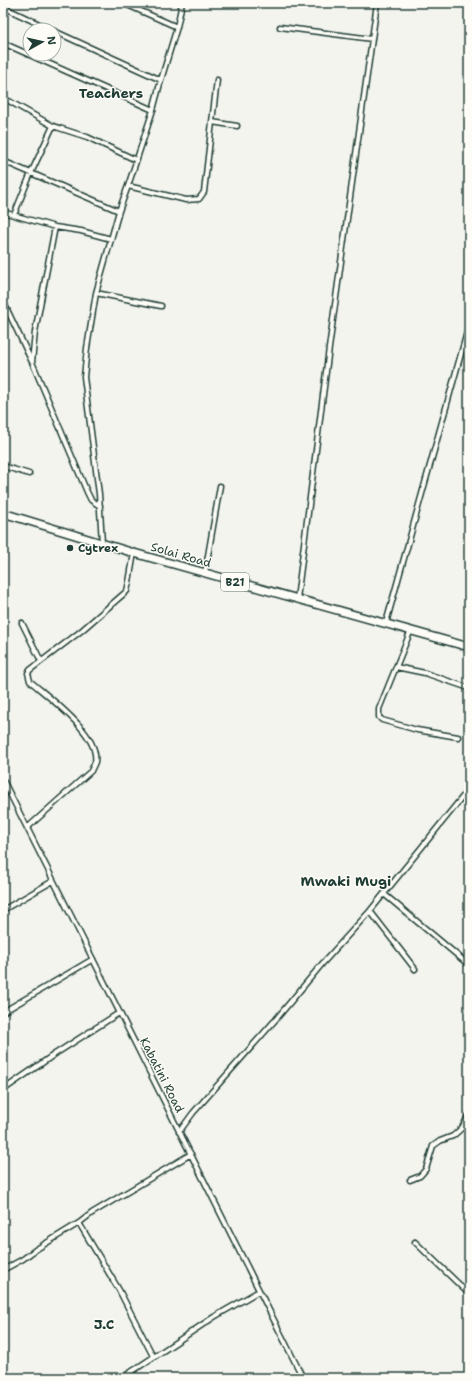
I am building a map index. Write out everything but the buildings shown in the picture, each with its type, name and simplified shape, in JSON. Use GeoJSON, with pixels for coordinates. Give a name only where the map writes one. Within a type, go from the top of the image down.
{"type":"FeatureCollection","features":[{"type":"Feature","properties":{"kind":"highway","name":"Solai Road"},"geometry":{"type":"LineString","coordinates":[[3,513],[134,553],[469,647]]}},
{"type":"Feature","properties":{"kind":"street"},"geometry":{"type":"LineString","coordinates":[[123,3],[177,27]]}},
{"type":"Feature","properties":{"kind":"street"},"geometry":{"type":"LineString","coordinates":[[102,543],[95,452],[84,376],[85,362],[96,294],[119,211],[153,110],[177,27],[182,3]]}},
{"type":"Feature","properties":{"kind":"street"},"geometry":{"type":"LineString","coordinates":[[297,599],[329,348],[377,3]]}},
{"type":"Feature","properties":{"kind":"street"},"geometry":{"type":"LineString","coordinates":[[3,7],[36,22]]}},
{"type":"Feature","properties":{"kind":"street"},"geometry":{"type":"LineString","coordinates":[[280,27],[372,39]]}},
{"type":"Feature","properties":{"kind":"street"},"geometry":{"type":"LineString","coordinates":[[62,34],[161,80]]}},
{"type":"Feature","properties":{"kind":"street"},"geometry":{"type":"LineString","coordinates":[[3,43],[153,110]]}},
{"type":"Feature","properties":{"kind":"street"},"geometry":{"type":"LineString","coordinates":[[128,186],[186,200],[199,199],[204,192],[217,80]]}},
{"type":"Feature","properties":{"kind":"street"},"geometry":{"type":"LineString","coordinates":[[3,99],[53,126],[87,137],[136,160]]}},
{"type":"Feature","properties":{"kind":"street"},"geometry":{"type":"LineString","coordinates":[[212,122],[237,126]]}},
{"type":"Feature","properties":{"kind":"street"},"geometry":{"type":"LineString","coordinates":[[14,215],[31,173],[53,126]]}},
{"type":"Feature","properties":{"kind":"street"},"geometry":{"type":"LineString","coordinates":[[3,161],[119,211]]}},
{"type":"Feature","properties":{"kind":"street"},"geometry":{"type":"LineString","coordinates":[[3,212],[55,227],[81,231],[111,239]]}},
{"type":"Feature","properties":{"kind":"street"},"geometry":{"type":"LineString","coordinates":[[32,362],[35,332],[55,227]]}},
{"type":"Feature","properties":{"kind":"street"},"geometry":{"type":"LineString","coordinates":[[96,294],[161,306]]}},
{"type":"Feature","properties":{"kind":"street"},"geometry":{"type":"LineString","coordinates":[[3,301],[32,362],[87,492],[91,500],[100,506]]}},
{"type":"Feature","properties":{"kind":"street"},"geometry":{"type":"LineString","coordinates":[[386,623],[469,325]]}},
{"type":"Feature","properties":{"kind":"street"},"geometry":{"type":"LineString","coordinates":[[3,466],[29,474]]}},
{"type":"Feature","properties":{"kind":"street"},"geometry":{"type":"LineString","coordinates":[[205,573],[220,486]]}},
{"type":"Feature","properties":{"kind":"street"},"geometry":{"type":"LineString","coordinates":[[27,828],[91,771],[95,762],[93,750],[87,734],[75,721],[30,681],[28,673],[41,661],[81,631],[127,590],[134,553]]}},
{"type":"Feature","properties":{"kind":"street"},"geometry":{"type":"LineString","coordinates":[[22,623],[41,661]]}},
{"type":"Feature","properties":{"kind":"street"},"geometry":{"type":"LineString","coordinates":[[411,630],[379,709],[380,717],[382,720],[417,730],[458,737]]}},
{"type":"Feature","properties":{"kind":"street"},"geometry":{"type":"LineString","coordinates":[[396,667],[425,673],[469,688]]}},
{"type":"Feature","properties":{"kind":"street","name":"Kabatini Road"},"geometry":{"type":"LineString","coordinates":[[3,780],[303,1378]]}},
{"type":"Feature","properties":{"kind":"street"},"geometry":{"type":"LineString","coordinates":[[179,1132],[221,1080],[370,911],[469,789]]}},
{"type":"Feature","properties":{"kind":"street"},"geometry":{"type":"LineString","coordinates":[[3,910],[53,881]]}},
{"type":"Feature","properties":{"kind":"street"},"geometry":{"type":"LineString","coordinates":[[384,894],[469,965]]}},
{"type":"Feature","properties":{"kind":"street"},"geometry":{"type":"LineString","coordinates":[[370,911],[415,969]]}},
{"type":"Feature","properties":{"kind":"street"},"geometry":{"type":"LineString","coordinates":[[3,1012],[93,959]]}},
{"type":"Feature","properties":{"kind":"street"},"geometry":{"type":"LineString","coordinates":[[3,1090],[55,1054],[119,1013]]}},
{"type":"Feature","properties":{"kind":"street"},"geometry":{"type":"LineString","coordinates":[[410,1180],[420,1176],[426,1169],[434,1146],[453,1136],[462,1128],[469,1116]]}},
{"type":"Feature","properties":{"kind":"street"},"geometry":{"type":"LineString","coordinates":[[3,1270],[18,1263],[35,1250],[79,1223],[92,1213],[191,1154]]}},
{"type":"Feature","properties":{"kind":"street"},"geometry":{"type":"LineString","coordinates":[[79,1223],[119,1290],[153,1356]]}},
{"type":"Feature","properties":{"kind":"street"},"geometry":{"type":"LineString","coordinates":[[416,1242],[469,1294]]}},
{"type":"Feature","properties":{"kind":"street"},"geometry":{"type":"LineString","coordinates":[[122,1378],[153,1356],[259,1290]]}},
{"type":"Feature","properties":{"kind":"place","name":"Cytrex"},"geometry":{"type":"Point","coordinates":[70,548]}},
{"type":"Feature","properties":{"kind":"district","name":"Teachers"},"geometry":{"type":"Point","coordinates":[111,93]}},
{"type":"Feature","properties":{"kind":"district","name":"Mwaki Mugi"},"geometry":{"type":"Point","coordinates":[346,881]}},
{"type":"Feature","properties":{"kind":"district","name":"J.C"},"geometry":{"type":"Point","coordinates":[104,1324]}}]}
